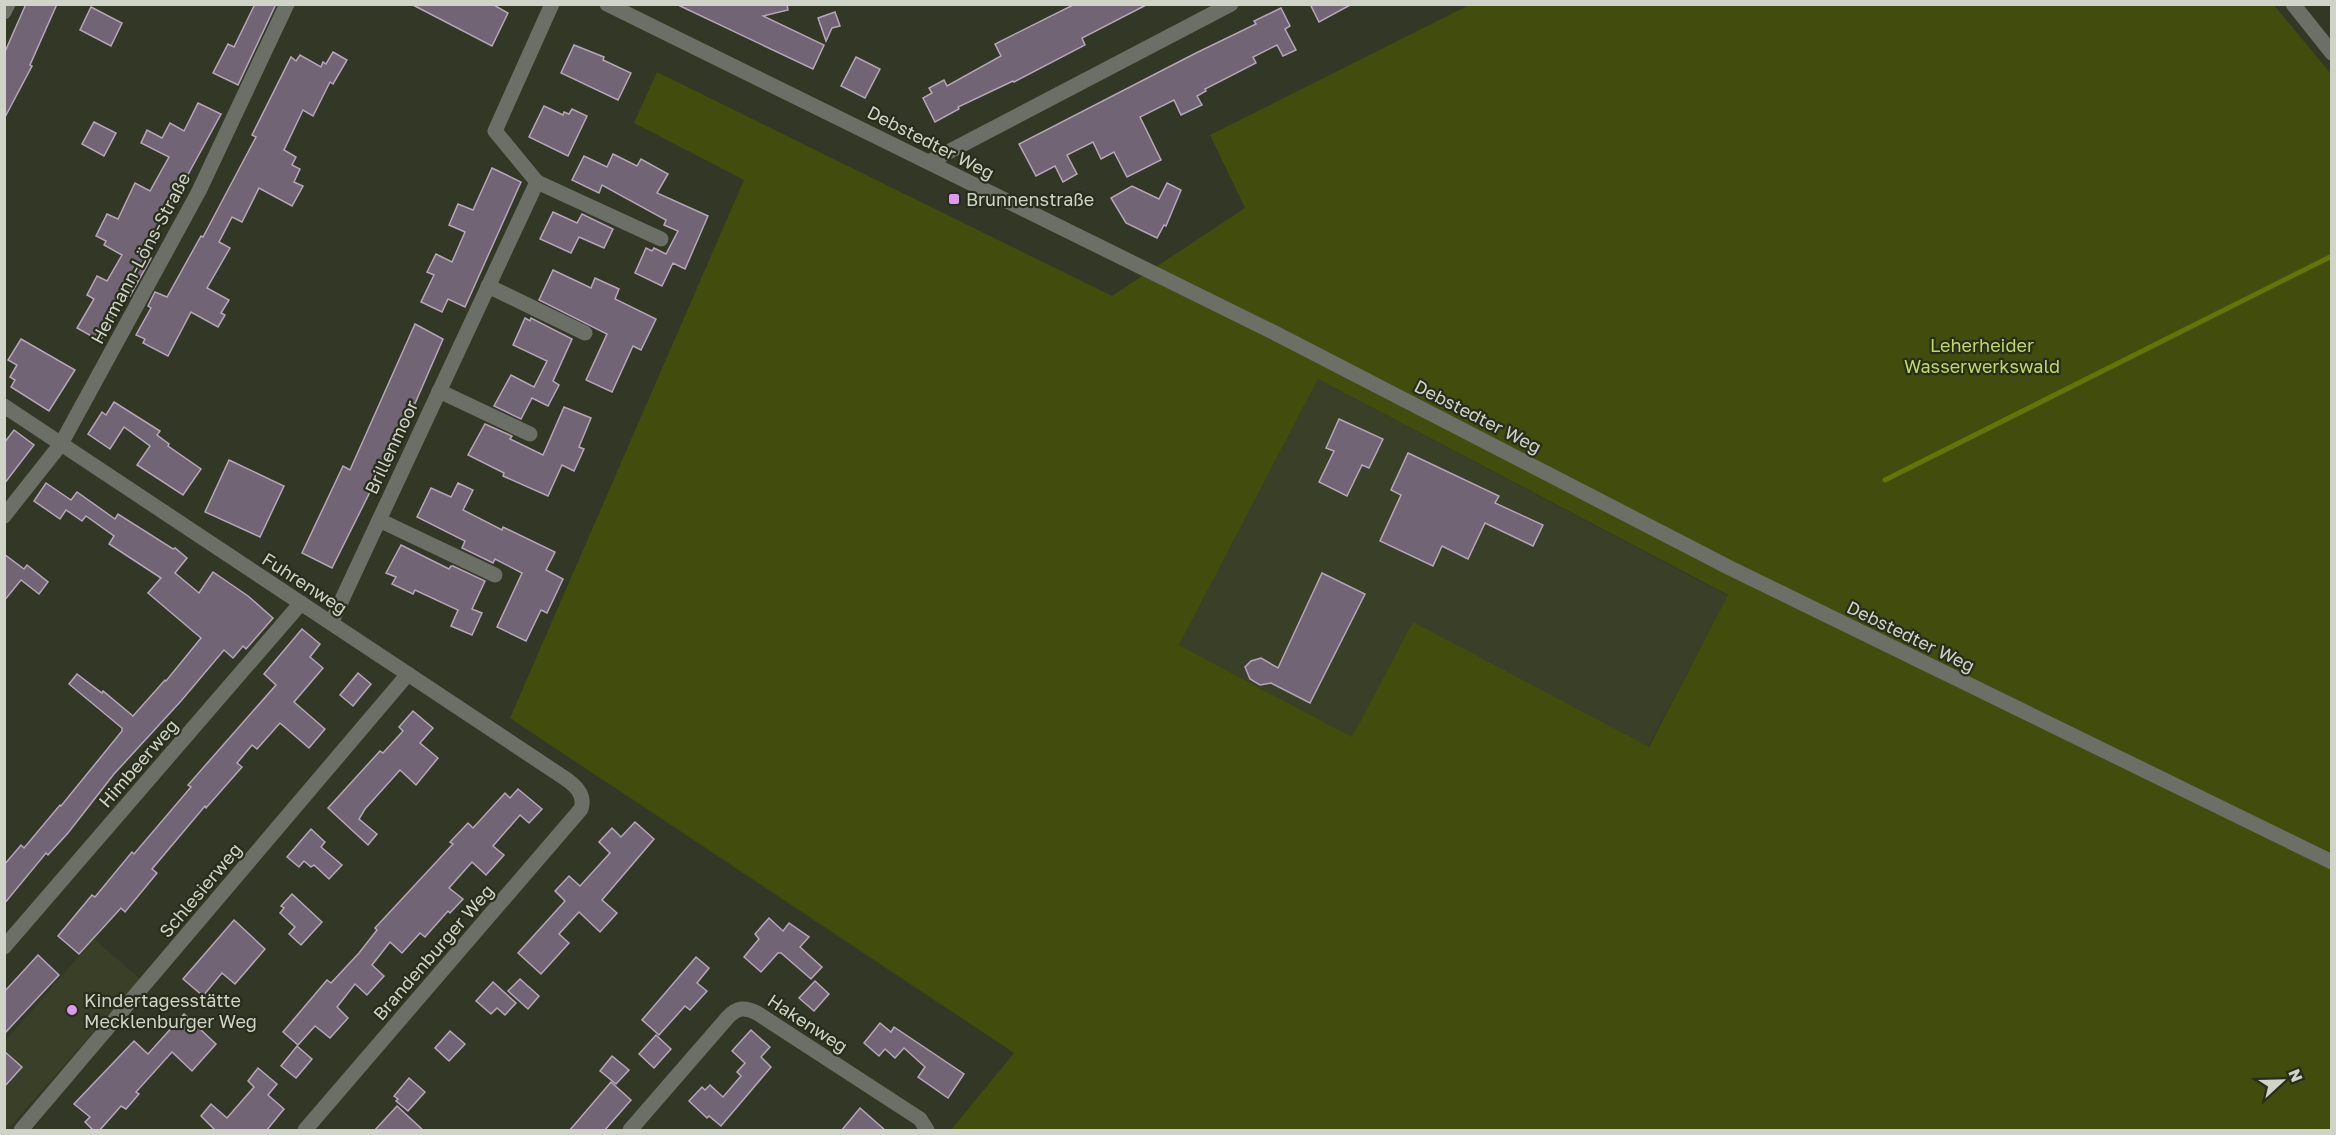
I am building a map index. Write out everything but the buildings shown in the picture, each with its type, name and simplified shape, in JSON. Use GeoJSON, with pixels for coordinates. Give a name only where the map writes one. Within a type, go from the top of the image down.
{"type":"FeatureCollection","features":[{"type":"Feature","properties":{"kind":"street"},"geometry":{"type":"LineString","coordinates":[[4,12],[8,4]]}},
{"type":"Feature","properties":{"kind":"street","name":"Hermann-Löns-Straße"},"geometry":{"type":"LineString","coordinates":[[4,516],[61,444],[199,191],[287,4]]}},
{"type":"Feature","properties":{"kind":"street"},"geometry":{"type":"LineString","coordinates":[[552,4],[495,131],[537,182],[661,238]]}},
{"type":"Feature","properties":{"kind":"street","name":"Debstedter Weg"},"geometry":{"type":"LineString","coordinates":[[608,4],[1273,332],[1730,568],[2331,862]]}},
{"type":"Feature","properties":{"kind":"street"},"geometry":{"type":"LineString","coordinates":[[929,162],[1231,4]]}},
{"type":"Feature","properties":{"kind":"street"},"geometry":{"type":"LineString","coordinates":[[2293,4],[2331,53]]}},
{"type":"Feature","properties":{"kind":"street","name":"Brillenmoor"},"geometry":{"type":"LineString","coordinates":[[331,623],[537,182]]}},
{"type":"Feature","properties":{"kind":"street"},"geometry":{"type":"LineString","coordinates":[[488,286],[585,333]]}},
{"type":"Feature","properties":{"kind":"street","name":"Brillenmoor"},"geometry":{"type":"LineString","coordinates":[[439,391],[530,434]]}},
{"type":"Feature","properties":{"kind":"street","name":"Fuhrenweg"},"geometry":{"type":"LineString","coordinates":[[4,406],[572,783],[582,795]]}},
{"type":"Feature","properties":{"kind":"street","name":"Brillenmoor"},"geometry":{"type":"LineString","coordinates":[[379,520],[495,575]]}},
{"type":"Feature","properties":{"kind":"street","name":"Himbeerweg"},"geometry":{"type":"LineString","coordinates":[[4,947],[301,603]]}},
{"type":"Feature","properties":{"kind":"street","name":"Schlesierweg"},"geometry":{"type":"LineString","coordinates":[[21,1131],[408,674]]}},
{"type":"Feature","properties":{"kind":"street","name":"Brandenburger Weg"},"geometry":{"type":"LineString","coordinates":[[305,1131],[581,809],[582,795]]}},
{"type":"Feature","properties":{"kind":"street","name":"Hakenweg"},"geometry":{"type":"LineString","coordinates":[[630,1131],[728,1017],[734,1011],[744,1008],[757,1012],[920,1119],[927,1131]]}},
{"type":"Feature","properties":{"kind":"shaded area"},"geometry":{"type":"Polygon","coordinates":[[[1318,379],[1728,596],[1648,747],[1413,623],[1352,737],[1179,645],[1318,379]]]}},
{"type":"Feature","properties":{"kind":"shaded area","name":"Kindertagesstätte Mecklenburger Weg"},"geometry":{"type":"Polygon","coordinates":[[[94,939],[140,979],[5,1130],[5,1041],[94,939]]]}},
{"type":"Feature","properties":{"kind":"green space","name":"Leherheider Wasserwerkswald"},"geometry":{"type":"Polygon","coordinates":[[[1469,5],[2274,5],[2331,74],[2331,1130],[951,1130],[1014,1053],[510,718],[744,180],[634,123],[657,72],[1112,296],[1245,208],[1210,135],[1469,5]],[[1318,379],[1179,645],[1352,737],[1413,622],[1649,747],[1728,595],[1318,379]]]}},
{"type":"Feature","properties":{"kind":"waterway"},"geometry":{"type":"LineString","coordinates":[[1885,480],[2332,256]]}},
{"type":"Feature","properties":{"kind":"place","name":"Brunnenstraße"},"geometry":{"type":"Point","coordinates":[954,199]}},
{"type":"Feature","properties":{"kind":"place","name":"Kindertagesstätte Mecklenburger Weg"},"geometry":{"type":"Point","coordinates":[72,1010]}}]}
